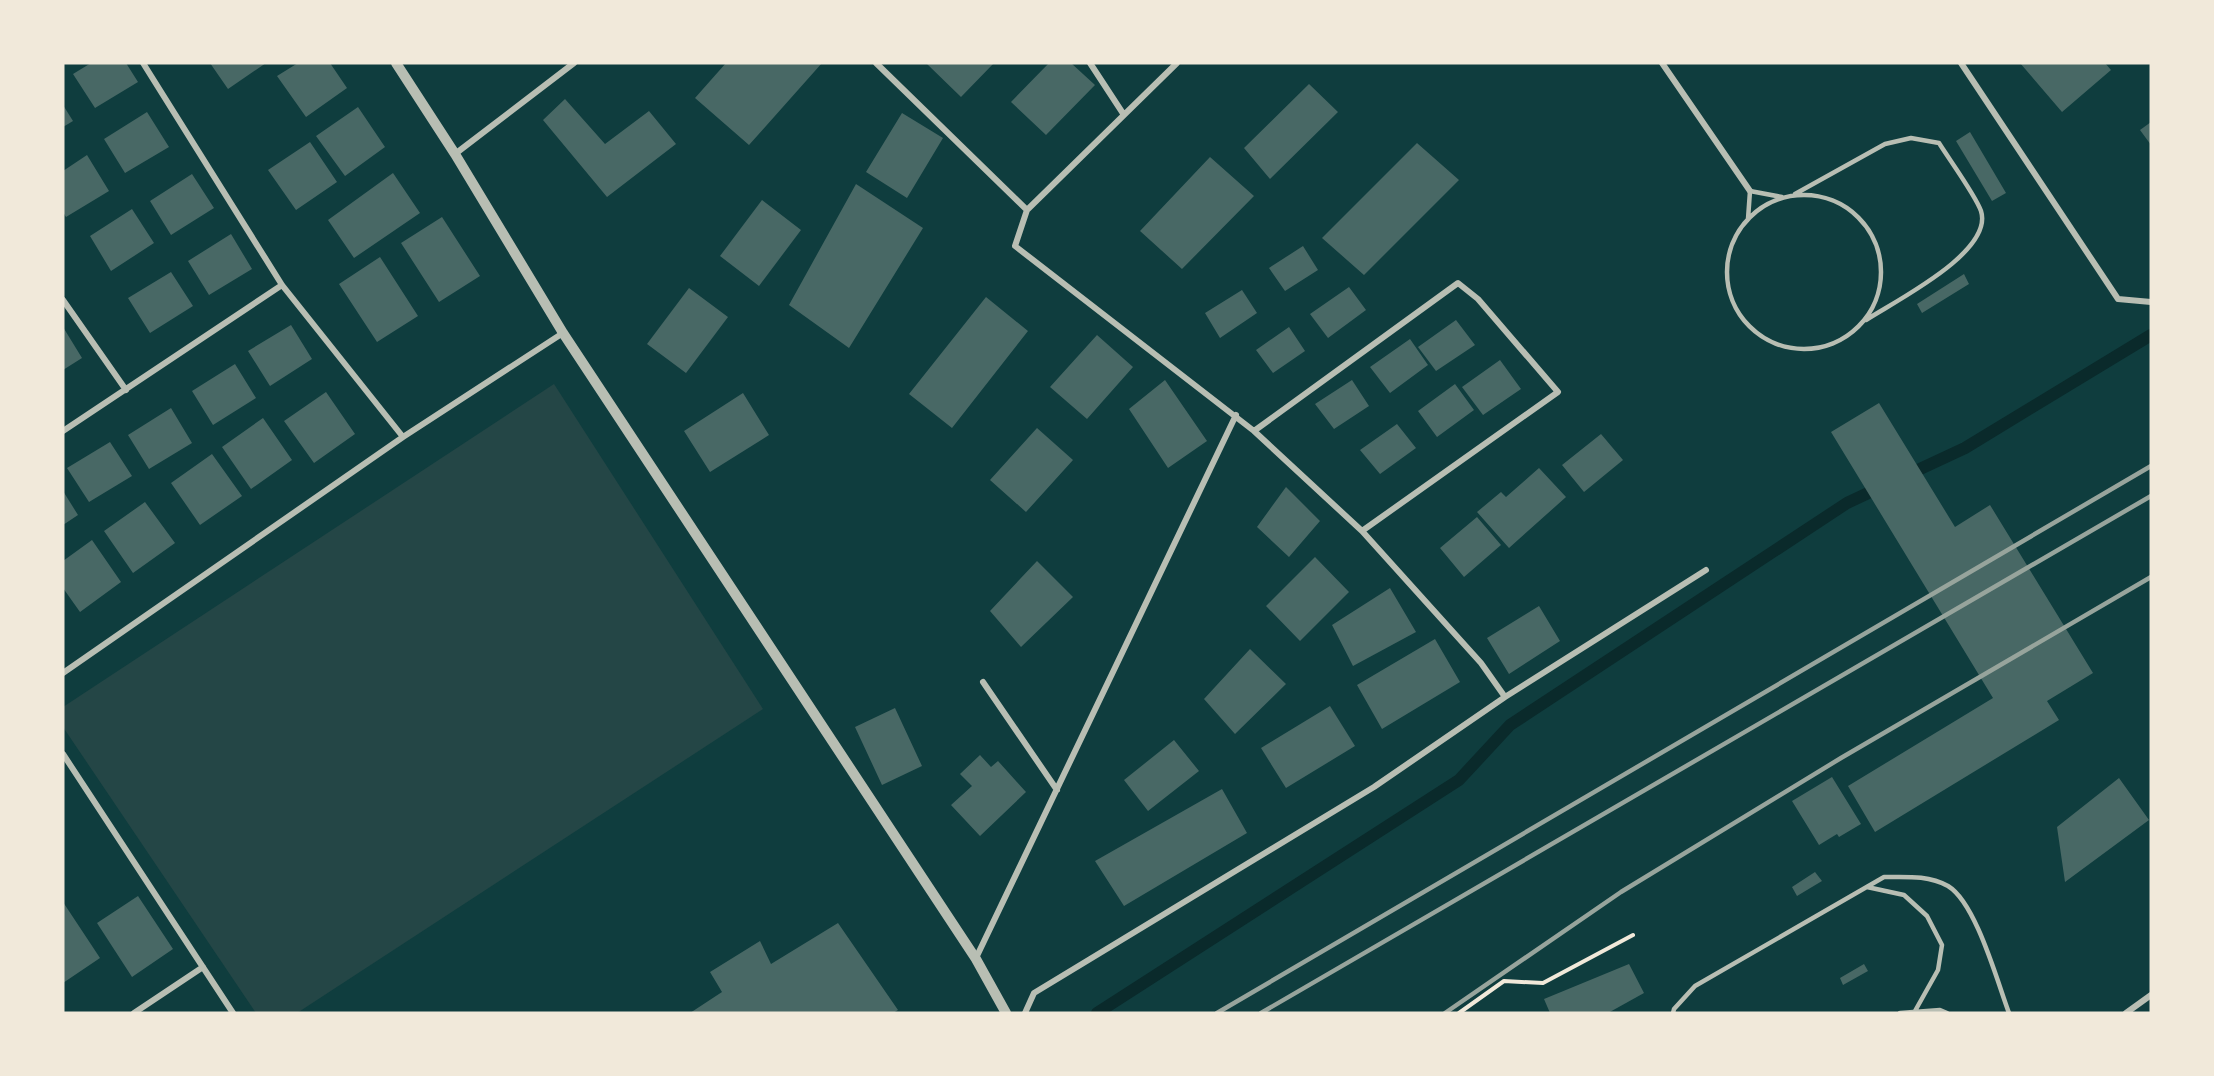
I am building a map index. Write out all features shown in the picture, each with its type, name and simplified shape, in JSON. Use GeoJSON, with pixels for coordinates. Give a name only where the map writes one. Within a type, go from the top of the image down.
{"type":"FeatureCollection","features":[{"type":"Feature","properties":{"kind":"street"},"geometry":{"type":"LineString","coordinates":[[143,63],[282,285],[403,437]]}},
{"type":"Feature","properties":{"kind":"street"},"geometry":{"type":"LineString","coordinates":[[396,63],[455,154],[563,333],[976,959],[1006,1013]]}},
{"type":"Feature","properties":{"kind":"street"},"geometry":{"type":"LineString","coordinates":[[455,154],[574,63]]}},
{"type":"Feature","properties":{"kind":"street"},"geometry":{"type":"LineString","coordinates":[[876,63],[1027,210]]}},
{"type":"Feature","properties":{"kind":"street"},"geometry":{"type":"LineString","coordinates":[[1090,63],[1124,115]]}},
{"type":"Feature","properties":{"kind":"street"},"geometry":{"type":"LineString","coordinates":[[1177,63],[1027,210],[1015,246],[1254,431],[1362,531],[1480,663],[1505,697]]}},
{"type":"Feature","properties":{"kind":"street"},"geometry":{"type":"LineString","coordinates":[[1662,63],[1750,191]]}},
{"type":"Feature","properties":{"kind":"street"},"geometry":{"type":"LineString","coordinates":[[1961,63],[2118,299],[2151,302]]}},
{"type":"Feature","properties":{"kind":"street"},"geometry":{"type":"LineString","coordinates":[[1254,431],[1458,283],[1478,299],[1558,392],[1362,531]]}},
{"type":"Feature","properties":{"kind":"street"},"geometry":{"type":"LineString","coordinates":[[63,431],[282,285]]}},
{"type":"Feature","properties":{"kind":"street"},"geometry":{"type":"LineString","coordinates":[[63,300],[126,390]]}},
{"type":"Feature","properties":{"kind":"street"},"geometry":{"type":"LineString","coordinates":[[63,673],[403,437],[563,333]]}},
{"type":"Feature","properties":{"kind":"street"},"geometry":{"type":"LineString","coordinates":[[976,959],[1236,415]]}},
{"type":"Feature","properties":{"kind":"street"},"geometry":{"type":"LineString","coordinates":[[1025,1013],[1034,993],[1374,787],[1505,697],[1706,570]]}},
{"type":"Feature","properties":{"kind":"street"},"geometry":{"type":"LineString","coordinates":[[983,682],[1057,790]]}},
{"type":"Feature","properties":{"kind":"street"},"geometry":{"type":"LineString","coordinates":[[63,754],[233,1013]]}},
{"type":"Feature","properties":{"kind":"street"},"geometry":{"type":"LineString","coordinates":[[134,1013],[204,967]]}},
{"type":"Feature","properties":{"kind":"street"},"geometry":{"type":"LineString","coordinates":[[2126,1013],[2151,995]]}},
{"type":"Feature","properties":{"kind":"lane"},"geometry":{"type":"LineString","coordinates":[[1911,138],[1940,143],[1982,212],[1979,235],[1962,258],[1865,320],[1845,338],[1815,349],[1798,350],[1774,344],[1753,330],[1737,312],[1728,288],[1729,256],[1734,240],[1748,219],[1767,204],[1784,198],[1885,144],[1911,138]]}},
{"type":"Feature","properties":{"kind":"lane"},"geometry":{"type":"LineString","coordinates":[[1748,219],[1750,191],[1784,198]]}},
{"type":"Feature","properties":{"kind":"lane"},"geometry":{"type":"LineString","coordinates":[[1792,195],[1819,196],[1844,204],[1864,222],[1877,244],[1882,271],[1878,297],[1865,320]]}},
{"type":"Feature","properties":{"kind":"lane"},"geometry":{"type":"LineString","coordinates":[[1674,1013],[1674,1009],[1695,986],[1884,877],[1918,876],[1948,886],[1970,908],[2009,1013]]}},
{"type":"Feature","properties":{"kind":"lane"},"geometry":{"type":"LineString","coordinates":[[1867,887],[1904,895],[1927,916],[1942,945],[1938,970],[1915,1011]]}},
{"type":"Feature","properties":{"kind":"lane"},"geometry":{"type":"LineString","coordinates":[[1900,1013],[1940,1010],[1947,1013]]}},
{"type":"Feature","properties":{"kind":"path"},"geometry":{"type":"LineString","coordinates":[[1459,1013],[1504,981],[1543,983],[1633,935]]}},
{"type":"Feature","properties":{"kind":"shaded area"},"geometry":{"type":"Polygon","coordinates":[[[554,384],[763,709],[297,1013],[256,1013],[63,727],[63,707],[554,384]]]}},
{"type":"Feature","properties":{"kind":"building"},"geometry":{"type":"Polygon","coordinates":[[[91,63],[126,63],[138,82],[95,108],[73,74],[91,63]]]}},
{"type":"Feature","properties":{"kind":"building"},"geometry":{"type":"Polygon","coordinates":[[[210,63],[266,63],[228,89],[210,63]]]}},
{"type":"Feature","properties":{"kind":"building"},"geometry":{"type":"Polygon","coordinates":[[[298,63],[330,63],[347,88],[306,117],[277,76],[298,63]]]}},
{"type":"Feature","properties":{"kind":"building"},"geometry":{"type":"Polygon","coordinates":[[[726,63],[822,63],[749,145],[695,98],[726,63]]]}},
{"type":"Feature","properties":{"kind":"building"},"geometry":{"type":"Polygon","coordinates":[[[926,63],[994,63],[961,97],[926,63]]]}},
{"type":"Feature","properties":{"kind":"building"},"geometry":{"type":"Polygon","coordinates":[[[1049,63],[1071,63],[1095,85],[1046,135],[1011,102],[1049,63]]]}},
{"type":"Feature","properties":{"kind":"building"},"geometry":{"type":"Polygon","coordinates":[[[2020,63],[2105,63],[2111,70],[2062,112],[2020,63]]]}},
{"type":"Feature","properties":{"kind":"building"},"geometry":{"type":"Polygon","coordinates":[[[1309,84],[1338,112],[1270,179],[1244,148],[1309,84]]]}},
{"type":"Feature","properties":{"kind":"building"},"geometry":{"type":"Polygon","coordinates":[[[565,99],[605,144],[649,111],[676,144],[607,197],[543,120],[565,99]]]}},
{"type":"Feature","properties":{"kind":"building"},"geometry":{"type":"Polygon","coordinates":[[[63,105],[73,121],[63,127],[63,105]]]}},
{"type":"Feature","properties":{"kind":"building"},"geometry":{"type":"Polygon","coordinates":[[[358,107],[385,147],[345,176],[316,136],[358,107]]]}},
{"type":"Feature","properties":{"kind":"building"},"geometry":{"type":"Polygon","coordinates":[[[147,112],[169,147],[125,173],[104,139],[147,112]]]}},
{"type":"Feature","properties":{"kind":"building"},"geometry":{"type":"Polygon","coordinates":[[[902,113],[943,138],[907,198],[866,172],[902,113]]]}},
{"type":"Feature","properties":{"kind":"building"},"geometry":{"type":"Polygon","coordinates":[[[2151,122],[2151,145],[2140,130],[2151,122]]]}},
{"type":"Feature","properties":{"kind":"building"},"geometry":{"type":"Polygon","coordinates":[[[1970,132],[2006,193],[1992,201],[1956,141],[1970,132]]]}},
{"type":"Feature","properties":{"kind":"building"},"geometry":{"type":"Polygon","coordinates":[[[310,142],[337,182],[296,210],[268,170],[310,142]]]}},
{"type":"Feature","properties":{"kind":"building"},"geometry":{"type":"Polygon","coordinates":[[[1417,143],[1459,180],[1364,275],[1322,238],[1417,143]]]}},
{"type":"Feature","properties":{"kind":"building"},"geometry":{"type":"Polygon","coordinates":[[[87,155],[109,191],[66,217],[63,212],[63,171],[87,155]]]}},
{"type":"Feature","properties":{"kind":"building"},"geometry":{"type":"Polygon","coordinates":[[[1210,157],[1254,196],[1182,269],[1140,231],[1210,157]]]}},
{"type":"Feature","properties":{"kind":"building"},"geometry":{"type":"Polygon","coordinates":[[[393,173],[420,213],[354,258],[328,220],[393,173]]]}},
{"type":"Feature","properties":{"kind":"building"},"geometry":{"type":"Polygon","coordinates":[[[192,174],[214,208],[171,235],[150,201],[192,174]]]}},
{"type":"Feature","properties":{"kind":"building"},"geometry":{"type":"Polygon","coordinates":[[[856,184],[923,228],[849,348],[789,305],[856,184]]]}},
{"type":"Feature","properties":{"kind":"building"},"geometry":{"type":"Polygon","coordinates":[[[762,200],[801,230],[759,286],[720,256],[762,200]]]}},
{"type":"Feature","properties":{"kind":"building"},"geometry":{"type":"Polygon","coordinates":[[[132,209],[154,243],[111,271],[90,236],[132,209]]]}},
{"type":"Feature","properties":{"kind":"building"},"geometry":{"type":"Polygon","coordinates":[[[442,217],[480,276],[439,302],[401,243],[442,217]]]}},
{"type":"Feature","properties":{"kind":"building"},"geometry":{"type":"Polygon","coordinates":[[[231,234],[252,269],[209,295],[188,261],[231,234]]]}},
{"type":"Feature","properties":{"kind":"building"},"geometry":{"type":"Polygon","coordinates":[[[1303,246],[1318,270],[1285,291],[1269,268],[1303,246]]]}},
{"type":"Feature","properties":{"kind":"building"},"geometry":{"type":"Polygon","coordinates":[[[380,257],[418,316],[377,342],[339,284],[380,257]]]}},
{"type":"Feature","properties":{"kind":"building"},"geometry":{"type":"Polygon","coordinates":[[[171,272],[193,306],[150,333],[128,298],[171,272]]]}},
{"type":"Feature","properties":{"kind":"building"},"geometry":{"type":"Polygon","coordinates":[[[1964,274],[1969,284],[1922,313],[1917,304],[1964,274]]]}},
{"type":"Feature","properties":{"kind":"building"},"geometry":{"type":"Polygon","coordinates":[[[1349,287],[1366,310],[1328,338],[1310,314],[1349,287]]]}},
{"type":"Feature","properties":{"kind":"building"},"geometry":{"type":"Polygon","coordinates":[[[689,288],[728,317],[686,373],[647,344],[689,288]]]}},
{"type":"Feature","properties":{"kind":"building"},"geometry":{"type":"Polygon","coordinates":[[[1242,290],[1257,313],[1220,338],[1205,313],[1242,290]]]}},
{"type":"Feature","properties":{"kind":"building"},"geometry":{"type":"Polygon","coordinates":[[[986,297],[1028,331],[952,428],[909,394],[986,297]]]}},
{"type":"Feature","properties":{"kind":"building"},"geometry":{"type":"Polygon","coordinates":[[[1456,320],[1475,345],[1436,371],[1418,347],[1456,320]]]}},
{"type":"Feature","properties":{"kind":"building"},"geometry":{"type":"Polygon","coordinates":[[[291,325],[312,359],[270,386],[248,351],[291,325]]]}},
{"type":"Feature","properties":{"kind":"building"},"geometry":{"type":"Polygon","coordinates":[[[63,327],[82,358],[63,370],[63,327]]]}},
{"type":"Feature","properties":{"kind":"building"},"geometry":{"type":"Polygon","coordinates":[[[1289,327],[1305,351],[1273,373],[1256,350],[1289,327]]]}},
{"type":"Feature","properties":{"kind":"building"},"geometry":{"type":"Polygon","coordinates":[[[1097,335],[1133,367],[1087,419],[1050,387],[1097,335]]]}},
{"type":"Feature","properties":{"kind":"building"},"geometry":{"type":"Polygon","coordinates":[[[1410,339],[1428,365],[1390,393],[1370,367],[1410,339]]]}},
{"type":"Feature","properties":{"kind":"building"},"geometry":{"type":"Polygon","coordinates":[[[1500,360],[1521,389],[1483,415],[1462,387],[1500,360]]]}},
{"type":"Feature","properties":{"kind":"building"},"geometry":{"type":"Polygon","coordinates":[[[235,364],[256,398],[213,425],[192,391],[235,364]]]}},
{"type":"Feature","properties":{"kind":"building"},"geometry":{"type":"Polygon","coordinates":[[[1165,380],[1207,441],[1168,468],[1129,409],[1165,380]]]}},
{"type":"Feature","properties":{"kind":"building"},"geometry":{"type":"Polygon","coordinates":[[[1352,380],[1369,406],[1334,429],[1315,404],[1352,380]]]}},
{"type":"Feature","properties":{"kind":"building"},"geometry":{"type":"Polygon","coordinates":[[[1455,384],[1474,410],[1437,437],[1418,411],[1455,384]]]}},
{"type":"Feature","properties":{"kind":"building"},"geometry":{"type":"Polygon","coordinates":[[[326,392],[355,434],[314,463],[284,421],[326,392]]]}},
{"type":"Feature","properties":{"kind":"building"},"geometry":{"type":"Polygon","coordinates":[[[743,393],[769,435],[710,472],[684,431],[743,393]]]}},
{"type":"Feature","properties":{"kind":"building"},"geometry":{"type":"Polygon","coordinates":[[[1879,403],[1955,527],[1990,505],[2093,673],[2047,701],[2059,720],[1875,832],[1848,786],[1993,698],[1831,432],[1879,403]]]}},
{"type":"Feature","properties":{"kind":"building"},"geometry":{"type":"Polygon","coordinates":[[[171,408],[192,443],[149,469],[128,435],[171,408]]]}},
{"type":"Feature","properties":{"kind":"building"},"geometry":{"type":"Polygon","coordinates":[[[263,418],[292,460],[251,489],[222,447],[263,418]]]}},
{"type":"Feature","properties":{"kind":"building"},"geometry":{"type":"Polygon","coordinates":[[[1397,424],[1416,448],[1380,474],[1360,450],[1397,424]]]}},
{"type":"Feature","properties":{"kind":"building"},"geometry":{"type":"Polygon","coordinates":[[[1037,428],[1073,460],[1026,512],[990,480],[1037,428]]]}},
{"type":"Feature","properties":{"kind":"building"},"geometry":{"type":"Polygon","coordinates":[[[1601,434],[1623,460],[1584,492],[1562,465],[1601,434]]]}},
{"type":"Feature","properties":{"kind":"building"},"geometry":{"type":"Polygon","coordinates":[[[110,442],[132,476],[89,502],[67,468],[110,442]]]}},
{"type":"Feature","properties":{"kind":"building"},"geometry":{"type":"Polygon","coordinates":[[[212,454],[242,496],[200,525],[171,483],[212,454]]]}},
{"type":"Feature","properties":{"kind":"building"},"geometry":{"type":"Polygon","coordinates":[[[1539,468],[1566,497],[1509,548],[1477,512],[1501,492],[1506,497],[1539,468]]]}},
{"type":"Feature","properties":{"kind":"building"},"geometry":{"type":"Polygon","coordinates":[[[1286,487],[1320,521],[1289,557],[1257,527],[1286,487]]]}},
{"type":"Feature","properties":{"kind":"building"},"geometry":{"type":"Polygon","coordinates":[[[63,491],[78,515],[63,525],[63,491]]]}},
{"type":"Feature","properties":{"kind":"building"},"geometry":{"type":"Polygon","coordinates":[[[145,502],[175,543],[133,573],[104,531],[145,502]]]}},
{"type":"Feature","properties":{"kind":"building"},"geometry":{"type":"Polygon","coordinates":[[[1477,517],[1501,545],[1464,577],[1440,548],[1477,517]]]}},
{"type":"Feature","properties":{"kind":"building"},"geometry":{"type":"Polygon","coordinates":[[[92,540],[121,582],[80,612],[63,588],[63,561],[92,540]]]}},
{"type":"Feature","properties":{"kind":"building"},"geometry":{"type":"Polygon","coordinates":[[[1315,557],[1349,592],[1300,641],[1266,606],[1315,557]]]}},
{"type":"Feature","properties":{"kind":"building"},"geometry":{"type":"Polygon","coordinates":[[[1037,561],[1073,597],[1021,647],[990,611],[1037,561]]]}},
{"type":"Feature","properties":{"kind":"building"},"geometry":{"type":"Polygon","coordinates":[[[1390,588],[1416,632],[1353,666],[1332,625],[1390,588]]]}},
{"type":"Feature","properties":{"kind":"building"},"geometry":{"type":"Polygon","coordinates":[[[1539,606],[1560,641],[1509,674],[1487,638],[1539,606]]]}},
{"type":"Feature","properties":{"kind":"building"},"geometry":{"type":"Polygon","coordinates":[[[1435,639],[1460,682],[1382,729],[1357,685],[1435,639]]]}},
{"type":"Feature","properties":{"kind":"building"},"geometry":{"type":"Polygon","coordinates":[[[1250,649],[1286,684],[1235,734],[1204,699],[1250,649]]]}},
{"type":"Feature","properties":{"kind":"building"},"geometry":{"type":"Polygon","coordinates":[[[1330,706],[1355,746],[1286,788],[1261,748],[1330,706]]]}},
{"type":"Feature","properties":{"kind":"building"},"geometry":{"type":"Polygon","coordinates":[[[895,708],[922,766],[882,785],[855,727],[895,708]]]}},
{"type":"Feature","properties":{"kind":"building"},"geometry":{"type":"Polygon","coordinates":[[[1174,740],[1199,771],[1148,811],[1124,780],[1174,740]]]}},
{"type":"Feature","properties":{"kind":"building"},"geometry":{"type":"Polygon","coordinates":[[[980,755],[991,767],[998,761],[1026,792],[980,836],[951,805],[972,786],[960,774],[980,755]]]}},
{"type":"Feature","properties":{"kind":"building"},"geometry":{"type":"Polygon","coordinates":[[[1832,777],[1861,824],[1819,845],[1792,801],[1832,777]]]}},
{"type":"Feature","properties":{"kind":"building"},"geometry":{"type":"Polygon","coordinates":[[[2119,778],[2149,820],[2065,882],[2057,827],[2119,778]]]}},
{"type":"Feature","properties":{"kind":"building"},"geometry":{"type":"Polygon","coordinates":[[[1222,789],[1247,833],[1124,906],[1095,861],[1222,789]]]}},
{"type":"Feature","properties":{"kind":"building"},"geometry":{"type":"Polygon","coordinates":[[[1815,872],[1822,881],[1797,896],[1792,887],[1815,872]]]}},
{"type":"Feature","properties":{"kind":"building"},"geometry":{"type":"Polygon","coordinates":[[[138,896],[173,949],[132,977],[97,923],[138,896]]]}},
{"type":"Feature","properties":{"kind":"building"},"geometry":{"type":"Polygon","coordinates":[[[63,902],[100,958],[63,983],[63,902]]]}},
{"type":"Feature","properties":{"kind":"building"},"geometry":{"type":"Polygon","coordinates":[[[838,923],[898,1010],[893,1013],[690,1013],[722,992],[710,972],[760,941],[771,964],[838,923]]]}},
{"type":"Feature","properties":{"kind":"building"},"geometry":{"type":"Polygon","coordinates":[[[1629,964],[1644,993],[1608,1013],[1550,1013],[1544,999],[1629,964]]]}},
{"type":"Feature","properties":{"kind":"building"},"geometry":{"type":"Polygon","coordinates":[[[1864,964],[1868,971],[1843,985],[1840,978],[1864,964]]]}},
{"type":"Feature","properties":{"kind":"waterway"},"geometry":{"type":"LineString","coordinates":[[1905,476],[1965,448],[2151,335]]}},
{"type":"Feature","properties":{"kind":"waterway"},"geometry":{"type":"LineString","coordinates":[[1097,1013],[1459,780],[1510,725],[1847,503],[1881,487]]}},
{"type":"Feature","properties":{"kind":"railway"},"geometry":{"type":"LineString","coordinates":[[1217,1013],[2151,466]]}},
{"type":"Feature","properties":{"kind":"railway"},"geometry":{"type":"LineString","coordinates":[[1261,1013],[2151,496]]}},
{"type":"Feature","properties":{"kind":"railway"},"geometry":{"type":"LineString","coordinates":[[1445,1013],[1621,892],[1841,758],[2151,577]]}}]}
